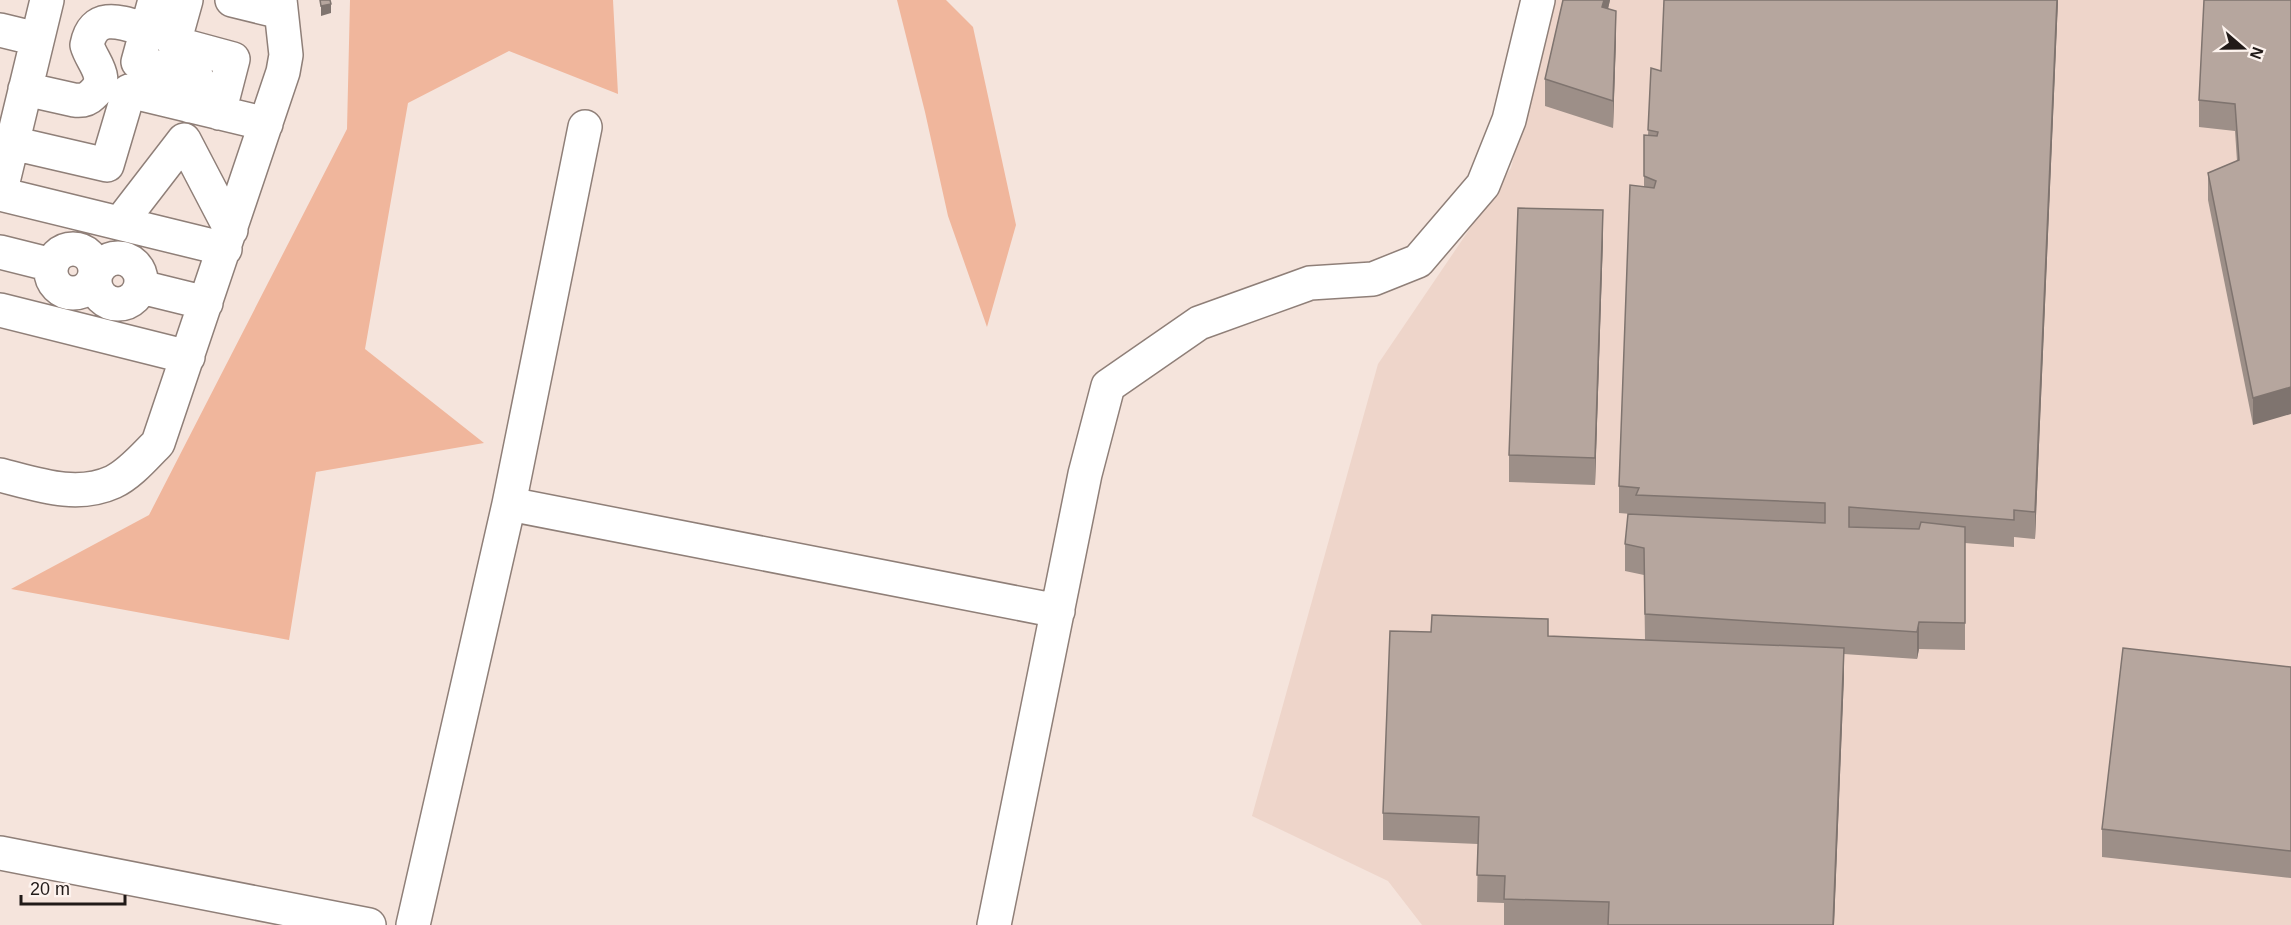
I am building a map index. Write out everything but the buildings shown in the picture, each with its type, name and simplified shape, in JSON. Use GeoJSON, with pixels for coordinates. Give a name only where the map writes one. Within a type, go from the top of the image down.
{"type":"FeatureCollection","features":[{"type":"Feature","properties":{"kind":"street"},"geometry":{"type":"LineString","coordinates":[[47,0],[0,194],[120,223],[228,239]]}},
{"type":"Feature","properties":{"kind":"street"},"geometry":{"type":"LineString","coordinates":[[186,0],[174,43],[232,59],[205,109]]}},
{"type":"Feature","properties":{"kind":"street"},"geometry":{"type":"LineString","coordinates":[[0,475],[61,490],[89,490],[114,481],[158,443],[284,72],[286,55],[281,6],[231,0]]}},
{"type":"Feature","properties":{"kind":"street"},"geometry":{"type":"LineString","coordinates":[[994,925],[1085,474],[1108,386],[1199,323],[1310,284],[1373,279],[1418,261],[1483,185],[1509,120],[1538,0]]}},
{"type":"Feature","properties":{"kind":"street"},"geometry":{"type":"LineString","coordinates":[[26,89],[74,100],[81,101],[88,98],[99,88],[101,75],[87,45],[92,32],[103,23],[151,15],[138,62],[197,78],[205,109]]}},
{"type":"Feature","properties":{"kind":"street"},"geometry":{"type":"LineString","coordinates":[[5,23],[37,39]]}},
{"type":"Feature","properties":{"kind":"street"},"geometry":{"type":"LineString","coordinates":[[12,143],[107,165],[129,91],[266,124]]}},
{"type":"Feature","properties":{"kind":"street"},"geometry":{"type":"LineString","coordinates":[[413,925],[509,504],[585,127]]}},
{"type":"Feature","properties":{"kind":"street"},"geometry":{"type":"LineString","coordinates":[[120,223],[184,140],[228,239]]}},
{"type":"Feature","properties":{"kind":"street"},"geometry":{"type":"LineString","coordinates":[[0,252],[52,265],[53,279],[57,285],[68,292],[82,291],[96,276],[97,292],[109,303],[117,305],[132,300],[141,287],[206,303]]}},
{"type":"Feature","properties":{"kind":"street"},"geometry":{"type":"LineString","coordinates":[[0,310],[188,357]]}},
{"type":"Feature","properties":{"kind":"street"},"geometry":{"type":"LineString","coordinates":[[509,504],[1058,611]]}},
{"type":"Feature","properties":{"kind":"street"},"geometry":{"type":"LineString","coordinates":[[0,853],[369,925]]}},
{"type":"Feature","properties":{"kind":"shaded area"},"geometry":{"type":"Polygon","coordinates":[[[350,0],[613,0],[618,94],[509,51],[408,103],[365,349],[484,443],[316,472],[289,640],[11,589],[149,515],[347,129],[350,0]]]}},
{"type":"Feature","properties":{"kind":"shaded area"},"geometry":{"type":"Polygon","coordinates":[[[897,0],[946,0],[973,27],[1016,225],[987,327],[948,216],[897,0]]]}},
{"type":"Feature","properties":{"kind":"shaded area"},"geometry":{"type":"Polygon","coordinates":[[[1552,0],[2291,0],[2291,925],[1422,925],[1388,881],[1252,816],[1378,364],[1511,168],[1552,0]]]}}]}
